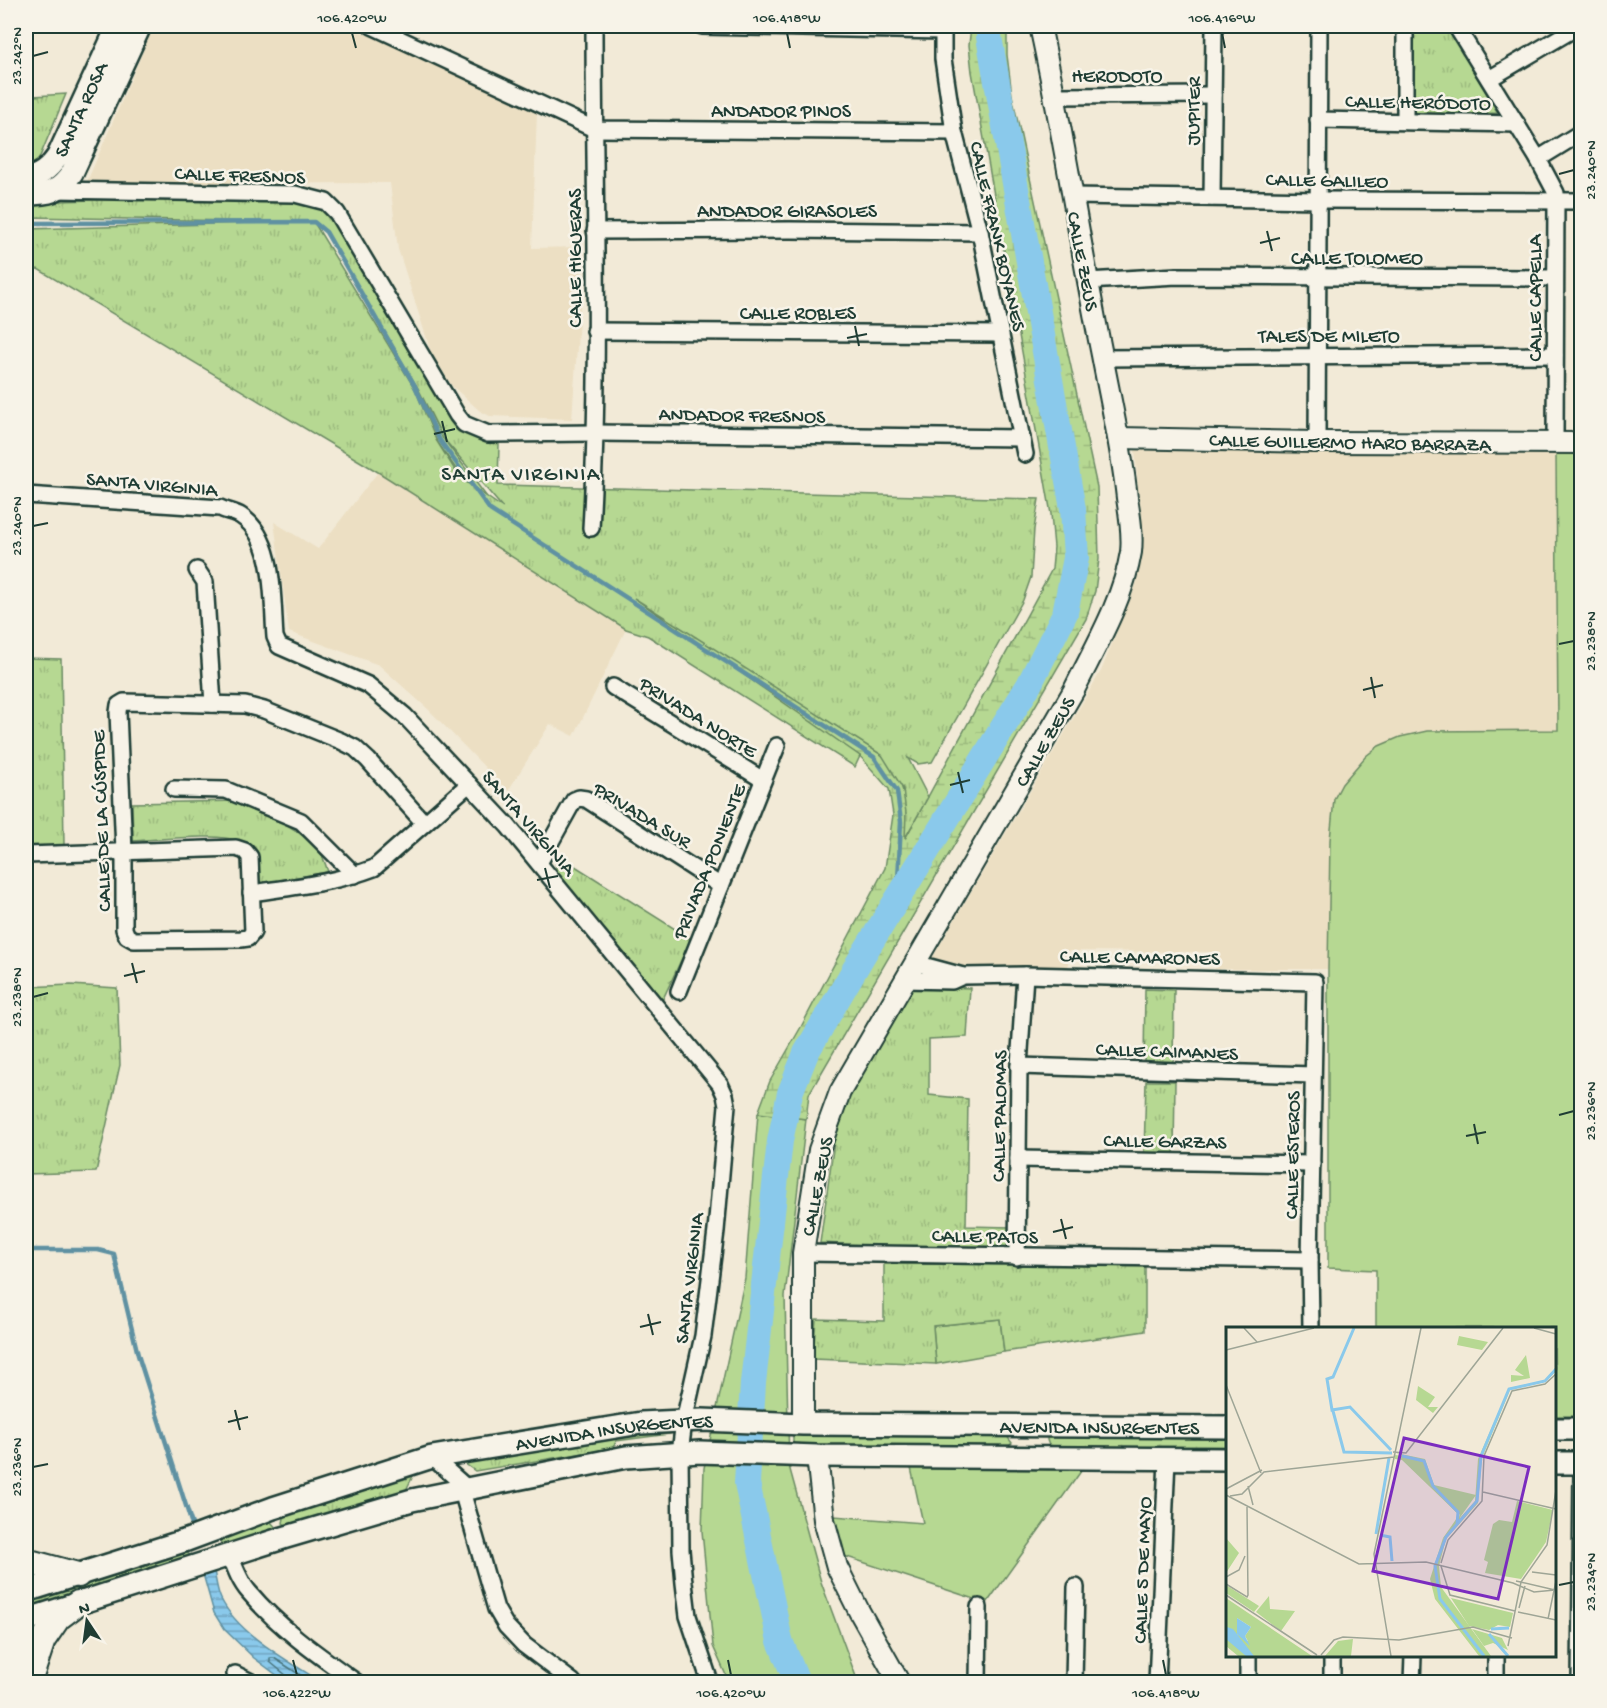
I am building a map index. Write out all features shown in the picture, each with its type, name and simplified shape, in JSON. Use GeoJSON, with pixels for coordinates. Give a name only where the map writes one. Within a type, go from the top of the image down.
{"type":"FeatureCollection","features":[{"type":"Feature","properties":{"kind":"main road","name":"SANTA ROSA"},"geometry":{"type":"LineString","coordinates":[[33,176],[51,166],[58,156],[118,26]]}},
{"type":"Feature","properties":{"kind":"main road"},"geometry":{"type":"LineString","coordinates":[[26,194],[56,190],[72,173],[140,26]]}},
{"type":"Feature","properties":{"kind":"main road","name":"AVENIDA INSURGENTES"},"geometry":{"type":"LineString","coordinates":[[26,1591],[187,1540],[273,1508],[432,1457],[641,1423],[693,1421],[803,1424],[1226,1426]]}},
{"type":"Feature","properties":{"kind":"main road"},"geometry":{"type":"LineString","coordinates":[[1035,1425],[1036,1458]]}},
{"type":"Feature","properties":{"kind":"main road"},"geometry":{"type":"LineString","coordinates":[[1556,1429],[1581,1429]]}},
{"type":"Feature","properties":{"kind":"main road","name":"AVENIDA INSURGENTES"},"geometry":{"type":"LineString","coordinates":[[26,1620],[283,1538],[412,1500],[626,1457],[690,1452],[1226,1459]]}},
{"type":"Feature","properties":{"kind":"main road"},"geometry":{"type":"LineString","coordinates":[[1556,1463],[1581,1463]]}},
{"type":"Feature","properties":{"kind":"main road"},"geometry":{"type":"LineString","coordinates":[[273,1508],[283,1538]]}},
{"type":"Feature","properties":{"kind":"main road"},"geometry":{"type":"LineString","coordinates":[[26,1561],[78,1575]]}},
{"type":"Feature","properties":{"kind":"main road"},"geometry":{"type":"LineString","coordinates":[[29,1683],[43,1640],[58,1618],[78,1603]]}},
{"type":"Feature","properties":{"kind":"street"},"geometry":{"type":"LineString","coordinates":[[372,26],[601,129]]}},
{"type":"Feature","properties":{"kind":"street","name":"CALLE HIGUERAS"},"geometry":{"type":"LineString","coordinates":[[591,528],[595,433],[595,231],[601,129],[594,26]]}},
{"type":"Feature","properties":{"kind":"street"},"geometry":{"type":"LineString","coordinates":[[702,26],[943,28]]}},
{"type":"Feature","properties":{"kind":"street","name":"CALLE ZEUS"},"geometry":{"type":"LineString","coordinates":[[803,1424],[803,1253],[819,1150],[826,1129],[840,1092],[1074,690],[1106,624],[1124,580],[1131,551],[1131,525],[1119,438],[1087,281],[1056,96],[1040,26]]}},
{"type":"Feature","properties":{"kind":"street","name":"JUPITER"},"geometry":{"type":"LineString","coordinates":[[1212,198],[1214,26]]}},
{"type":"Feature","properties":{"kind":"street"},"geometry":{"type":"LineString","coordinates":[[1317,442],[1319,26]]}},
{"type":"Feature","properties":{"kind":"street"},"geometry":{"type":"LineString","coordinates":[[1405,26],[1405,121]]}},
{"type":"Feature","properties":{"kind":"street","name":"CALLE CAPELLA"},"geometry":{"type":"LineString","coordinates":[[1456,26],[1538,159],[1556,193],[1555,443]]}},
{"type":"Feature","properties":{"kind":"street"},"geometry":{"type":"LineString","coordinates":[[1489,79],[1579,26]]}},
{"type":"Feature","properties":{"kind":"street","name":"CALLE FRANK BOYANES"},"geometry":{"type":"LineString","coordinates":[[943,28],[943,59],[954,132],[980,232],[1025,454]]}},
{"type":"Feature","properties":{"kind":"street","name":"HERODOTO"},"geometry":{"type":"LineString","coordinates":[[1056,96],[1213,95]]}},
{"type":"Feature","properties":{"kind":"street","name":"CALLE HERÓDOTO"},"geometry":{"type":"LineString","coordinates":[[1318,120],[1517,124]]}},
{"type":"Feature","properties":{"kind":"street","name":"ANDADOR PINOS"},"geometry":{"type":"LineString","coordinates":[[601,129],[954,132]]}},
{"type":"Feature","properties":{"kind":"street"},"geometry":{"type":"LineString","coordinates":[[1538,159],[1581,132]]}},
{"type":"Feature","properties":{"kind":"street"},"geometry":{"type":"LineString","coordinates":[[33,176],[56,190]]}},
{"type":"Feature","properties":{"kind":"street","name":"CALLE FRESNOS"},"geometry":{"type":"LineString","coordinates":[[56,190],[295,194],[326,202],[337,213],[464,424]]}},
{"type":"Feature","properties":{"kind":"street","name":"CALLE GALILEO"},"geometry":{"type":"LineString","coordinates":[[1072,196],[1581,201]]}},
{"type":"Feature","properties":{"kind":"street","name":"ANDADOR GIRASOLES"},"geometry":{"type":"LineString","coordinates":[[595,231],[980,232]]}},
{"type":"Feature","properties":{"kind":"street","name":"CALLE TOLOMEO"},"geometry":{"type":"LineString","coordinates":[[1087,281],[1177,276],[1555,279]]}},
{"type":"Feature","properties":{"kind":"street","name":"CALLE ROBLES"},"geometry":{"type":"LineString","coordinates":[[595,331],[1001,334]]}},
{"type":"Feature","properties":{"kind":"street","name":"TALES DE MILETO"},"geometry":{"type":"LineString","coordinates":[[1102,358],[1555,355]]}},
{"type":"Feature","properties":{"kind":"street","name":"ANDADOR FRESNOS"},"geometry":{"type":"LineString","coordinates":[[464,424],[488,434],[595,433],[1022,438]]}},
{"type":"Feature","properties":{"kind":"street","name":"CALLE GUILLERMO HARO BARRAZA"},"geometry":{"type":"LineString","coordinates":[[1119,438],[1317,442],[1581,443]]}},
{"type":"Feature","properties":{"kind":"street","name":"SANTA VIRGINIA"},"geometry":{"type":"LineString","coordinates":[[26,495],[220,508],[240,515],[255,528],[267,555],[275,637],[279,646],[368,685],[405,716],[508,826],[720,1084],[727,1105],[681,1550],[688,1616],[710,1683]]}},
{"type":"Feature","properties":{"kind":"street"},"geometry":{"type":"LineString","coordinates":[[197,570],[205,582],[213,704],[245,705],[264,710],[355,748],[369,760],[424,823]]}},
{"type":"Feature","properties":{"kind":"street","name":"PRIVADA NORTE"},"geometry":{"type":"LineString","coordinates":[[613,687],[763,780]]}},
{"type":"Feature","properties":{"kind":"street","name":"CALLE DE LA CÚSPIDE"},"geometry":{"type":"LineString","coordinates":[[213,704],[124,702],[119,705],[124,928],[127,936],[134,940],[248,938],[253,932],[251,893]]}},
{"type":"Feature","properties":{"kind":"street","name":"PRIVADA PONIENTE"},"geometry":{"type":"LineString","coordinates":[[679,991],[777,746]]}},
{"type":"Feature","properties":{"kind":"street"},"geometry":{"type":"LineString","coordinates":[[26,855],[236,848],[245,851],[250,857],[251,893],[355,875],[374,868],[469,784]]}},
{"type":"Feature","properties":{"kind":"street"},"geometry":{"type":"LineString","coordinates":[[174,789],[226,790],[301,821],[355,875]]}},
{"type":"Feature","properties":{"kind":"street","name":"PRIVADA SUR"},"geometry":{"type":"LineString","coordinates":[[539,863],[574,800],[579,798],[586,799],[721,886]]}},
{"type":"Feature","properties":{"kind":"street","name":"CALLE CAMARONES"},"geometry":{"type":"LineString","coordinates":[[910,972],[952,981],[963,976],[1024,975],[1315,982]]}},
{"type":"Feature","properties":{"kind":"street","name":"CALLE PALOMAS"},"geometry":{"type":"LineString","coordinates":[[1017,1257],[1018,1066],[1024,975]]}},
{"type":"Feature","properties":{"kind":"street","name":"CALLE ESTEROS"},"geometry":{"type":"LineString","coordinates":[[1311,1327],[1315,982]]}},
{"type":"Feature","properties":{"kind":"street","name":"CALLE CAIMANES"},"geometry":{"type":"LineString","coordinates":[[1018,1066],[1313,1075]]}},
{"type":"Feature","properties":{"kind":"street","name":"CALLE GARZAS"},"geometry":{"type":"LineString","coordinates":[[1018,1159],[1312,1164]]}},
{"type":"Feature","properties":{"kind":"street","name":"CALLE PATOS"},"geometry":{"type":"LineString","coordinates":[[803,1253],[1310,1260]]}},
{"type":"Feature","properties":{"kind":"street"},"geometry":{"type":"LineString","coordinates":[[807,1455],[837,1567],[899,1683]]}},
{"type":"Feature","properties":{"kind":"street"},"geometry":{"type":"LineString","coordinates":[[432,1457],[467,1488],[464,1498],[496,1609],[506,1626],[524,1645],[573,1683]]}},
{"type":"Feature","properties":{"kind":"street","name":"CALLE 5 DE MAYO"},"geometry":{"type":"LineString","coordinates":[[1157,1683],[1167,1459]]}},
{"type":"Feature","properties":{"kind":"street"},"geometry":{"type":"LineString","coordinates":[[1580,1683],[1581,1471]]}},
{"type":"Feature","properties":{"kind":"street"},"geometry":{"type":"LineString","coordinates":[[227,1556],[248,1591],[300,1642],[356,1683]]}},
{"type":"Feature","properties":{"kind":"street"},"geometry":{"type":"LineString","coordinates":[[1074,1683],[1076,1587]]}},
{"type":"Feature","properties":{"kind":"street"},"geometry":{"type":"LineString","coordinates":[[978,1683],[979,1607]]}},
{"type":"Feature","properties":{"kind":"street"},"geometry":{"type":"LineString","coordinates":[[1248,1657],[1248,1683]]}},
{"type":"Feature","properties":{"kind":"street"},"geometry":{"type":"LineString","coordinates":[[1332,1657],[1332,1683]]}},
{"type":"Feature","properties":{"kind":"street"},"geometry":{"type":"LineString","coordinates":[[1412,1683],[1413,1657]]}},
{"type":"Feature","properties":{"kind":"street"},"geometry":{"type":"LineString","coordinates":[[1496,1657],[1496,1683]]}},
{"type":"Feature","properties":{"kind":"shaded area"},"geometry":{"type":"Polygon","coordinates":[[[154,26],[350,26],[537,112],[532,248],[584,247],[572,419],[490,416],[480,411],[452,386],[431,352],[398,249],[390,183],[86,184],[154,26]]]}},
{"type":"Feature","properties":{"kind":"shaded area"},"geometry":{"type":"Polygon","coordinates":[[[1135,450],[1556,453],[1558,731],[1426,731],[1400,737],[1379,746],[1334,799],[1330,840],[1328,969],[1215,969],[1214,952],[1068,951],[1068,967],[962,968],[930,962],[1101,671],[1137,582],[1141,522],[1135,450]]]}},
{"type":"Feature","properties":{"kind":"shaded area"},"geometry":{"type":"Polygon","coordinates":[[[378,472],[626,629],[574,736],[550,724],[508,791],[429,710],[379,665],[289,632],[274,522],[318,549],[378,472]]]}},
{"type":"Feature","properties":{"kind":"green space"},"geometry":{"type":"Polygon","coordinates":[[[971,26],[1007,26],[1007,55],[1012,95],[1097,487],[1099,559],[1095,591],[1086,619],[809,1094],[806,1119],[758,1113],[770,1081],[885,868],[893,815],[889,789],[860,756],[486,513],[436,440],[411,390],[418,388],[443,438],[495,508],[882,755],[892,767],[902,788],[906,812],[906,837],[1052,569],[1054,547],[1051,514],[972,72],[969,45],[971,26]]]}},
{"type":"Feature","properties":{"kind":"green space"},"geometry":{"type":"Polygon","coordinates":[[[1411,26],[1447,26],[1498,113],[1411,116],[1411,26]]]}},
{"type":"Feature","properties":{"kind":"green space"},"geometry":{"type":"Polygon","coordinates":[[[66,94],[36,166],[26,166],[28,130],[34,124],[34,96],[66,94]]]}},
{"type":"Feature","properties":{"kind":"green space"},"geometry":{"type":"Polygon","coordinates":[[[295,194],[326,202],[464,424],[499,444],[498,485],[1039,499],[1034,529],[1031,577],[1023,600],[932,762],[918,764],[908,758],[928,797],[905,838],[906,813],[903,789],[882,755],[634,598],[860,756],[855,767],[648,636],[626,629],[378,472],[38,269],[26,272],[26,229],[292,222],[26,217],[26,202],[295,194]],[[315,224],[415,389],[436,440],[460,478],[503,508],[443,438],[418,388],[326,232],[315,224]]]}},
{"type":"Feature","properties":{"kind":"green space"},"geometry":{"type":"Polygon","coordinates":[[[1581,452],[1581,1416],[1556,1416],[1556,1327],[1376,1327],[1376,1270],[1328,1268],[1328,969],[1330,840],[1334,799],[1342,784],[1366,756],[1379,746],[1400,737],[1427,731],[1558,730],[1556,453],[1581,452]]]}},
{"type":"Feature","properties":{"kind":"green space"},"geometry":{"type":"Polygon","coordinates":[[[26,658],[61,659],[64,845],[26,848],[26,658]]]}},
{"type":"Feature","properties":{"kind":"green space"},"geometry":{"type":"Polygon","coordinates":[[[239,801],[294,829],[321,854],[328,872],[256,884],[258,856],[253,848],[243,842],[214,837],[133,841],[132,803],[239,801]]]}},
{"type":"Feature","properties":{"kind":"green space"},"geometry":{"type":"Polygon","coordinates":[[[556,854],[691,939],[661,1003],[556,875],[556,854]]]}},
{"type":"Feature","properties":{"kind":"green space"},"geometry":{"type":"Polygon","coordinates":[[[71,985],[117,988],[120,1065],[96,1172],[26,1174],[26,987],[71,985]]]}},
{"type":"Feature","properties":{"kind":"green space"},"geometry":{"type":"Polygon","coordinates":[[[910,986],[970,988],[967,1037],[929,1039],[929,1095],[968,1099],[966,1226],[1011,1227],[1012,1251],[820,1243],[834,1142],[850,1094],[910,986]]]}},
{"type":"Feature","properties":{"kind":"green space"},"geometry":{"type":"Polygon","coordinates":[[[1145,989],[1174,990],[1173,1063],[1144,1062],[1145,989]]]}},
{"type":"Feature","properties":{"kind":"green space"},"geometry":{"type":"Polygon","coordinates":[[[1146,1081],[1175,1081],[1174,1154],[1144,1154],[1146,1081]]]}},
{"type":"Feature","properties":{"kind":"green space"},"geometry":{"type":"Polygon","coordinates":[[[758,1113],[806,1119],[785,1296],[789,1466],[821,1582],[858,1682],[729,1682],[713,1646],[702,1531],[704,1468],[745,1278],[758,1113]]]}},
{"type":"Feature","properties":{"kind":"green space"},"geometry":{"type":"Polygon","coordinates":[[[884,1264],[1145,1265],[1145,1331],[1004,1352],[1000,1319],[933,1326],[936,1364],[813,1359],[816,1319],[884,1321],[884,1264]]]}},
{"type":"Feature","properties":{"kind":"green space"},"geometry":{"type":"Polygon","coordinates":[[[1000,1319],[1004,1352],[936,1364],[933,1326],[1000,1319]]]}},
{"type":"Feature","properties":{"kind":"green space"},"geometry":{"type":"Polygon","coordinates":[[[667,1426],[670,1434],[616,1441],[614,1448],[475,1471],[454,1456],[667,1426]]]}},
{"type":"Feature","properties":{"kind":"green space"},"geometry":{"type":"Polygon","coordinates":[[[1048,1431],[1226,1435],[1226,1446],[1050,1448],[1047,1440],[1048,1431]]]}},
{"type":"Feature","properties":{"kind":"green space"},"geometry":{"type":"Polygon","coordinates":[[[793,1435],[1006,1435],[1012,1443],[1005,1450],[793,1447],[793,1435]]]}},
{"type":"Feature","properties":{"kind":"green space"},"geometry":{"type":"Polygon","coordinates":[[[1084,1467],[987,1603],[838,1554],[834,1516],[923,1523],[911,1468],[1084,1467]]]}},
{"type":"Feature","properties":{"kind":"green space"},"geometry":{"type":"Polygon","coordinates":[[[414,1474],[406,1490],[290,1528],[283,1523],[288,1514],[414,1474]]]}},
{"type":"Feature","properties":{"kind":"green space"},"geometry":{"type":"Polygon","coordinates":[[[271,1522],[277,1529],[223,1548],[220,1540],[222,1536],[271,1522]]]}},
{"type":"Feature","properties":{"kind":"green space"},"geometry":{"type":"Polygon","coordinates":[[[185,1551],[190,1555],[189,1561],[26,1608],[26,1601],[185,1551]]]}},
{"type":"Feature","properties":{"kind":"water"},"geometry":{"type":"Polygon","coordinates":[[[214,1571],[221,1599],[240,1624],[252,1636],[321,1682],[286,1682],[254,1658],[224,1629],[214,1613],[203,1574],[214,1571]]]}},
{"type":"Feature","properties":{"kind":"waterway"},"geometry":{"type":"LineString","coordinates":[[797,1682],[780,1641],[747,1483],[753,1383],[780,1141],[790,1093],[806,1053],[863,955],[1029,685],[1065,613],[1076,558],[1073,509],[989,37],[990,26]]}},
{"type":"Feature","properties":{"kind":"waterway"},"geometry":{"type":"LineString","coordinates":[[26,223],[314,222],[326,232],[415,386],[439,439],[490,510],[874,757],[897,791],[901,822],[897,899]]}},
{"type":"Feature","properties":{"kind":"waterway"},"geometry":{"type":"LineString","coordinates":[[26,1250],[98,1250],[114,1254],[138,1355],[194,1531]]}},
{"type":"Feature","properties":{"kind":"district","name":"SANTA VIRGINIA"},"geometry":{"type":"Point","coordinates":[521,473]}}]}
